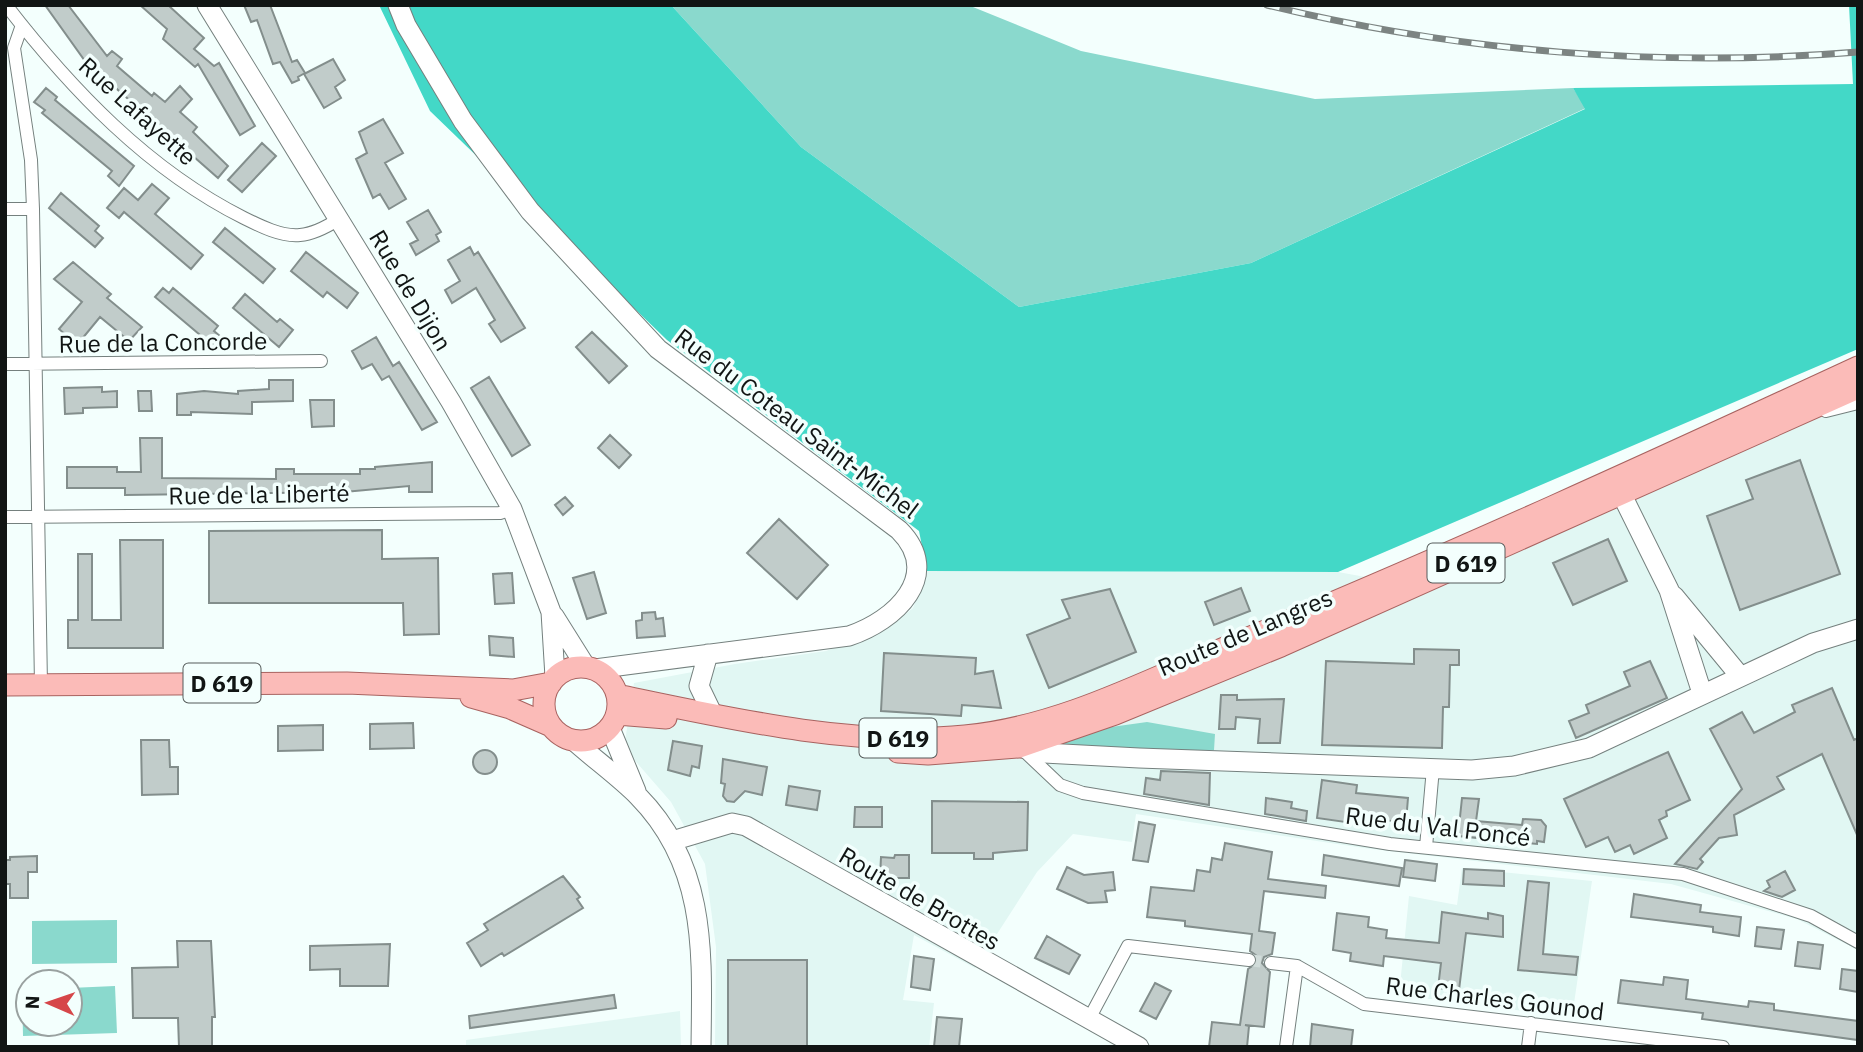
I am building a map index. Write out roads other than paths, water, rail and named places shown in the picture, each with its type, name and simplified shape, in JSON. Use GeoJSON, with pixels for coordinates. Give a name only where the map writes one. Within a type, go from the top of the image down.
{"type":"FeatureCollection","features":[{"type":"Feature","properties":{"kind":"main road","name":"D 619"},"geometry":{"type":"LineString","coordinates":[[614,706],[712,713],[867,737],[923,739],[1016,728],[1065,713],[1618,486],[1858,367]]}},
{"type":"Feature","properties":{"kind":"main road","name":"Route de Langres"},"geometry":{"type":"LineString","coordinates":[[614,706],[650,715],[861,750],[928,754],[1019,747],[1115,714],[1270,651],[1618,486],[1785,422],[1858,388]]}},
{"type":"Feature","properties":{"kind":"main road"},"geometry":{"type":"LineString","coordinates":[[438,688],[513,690],[553,680],[569,668],[590,668],[603,674],[614,706],[596,738],[573,740],[551,726],[544,709],[544,698],[553,680]]}},
{"type":"Feature","properties":{"kind":"main road","name":"D 619"},"geometry":{"type":"LineString","coordinates":[[5,685],[346,683],[438,688],[510,708],[551,726]]}},
{"type":"Feature","properties":{"kind":"street","name":"Rue Lafayette"},"geometry":{"type":"LineString","coordinates":[[6,5],[101,113],[189,186],[229,211],[286,234],[309,232],[339,219]]}},
{"type":"Feature","properties":{"kind":"street","name":"Rue de Dijon"},"geometry":{"type":"LineString","coordinates":[[207,5],[339,219],[512,509],[551,612],[590,668]]}},
{"type":"Feature","properties":{"kind":"street","name":"Rue du Coteau Saint-Michel"},"geometry":{"type":"LineString","coordinates":[[398,5],[405,25],[463,121],[530,211],[658,349],[912,542],[916,571],[910,593],[902,605],[879,624],[849,636],[590,668]]}},
{"type":"Feature","properties":{"kind":"street"},"geometry":{"type":"LineString","coordinates":[[22,25],[15,48],[31,160],[41,685]]}},
{"type":"Feature","properties":{"kind":"street"},"geometry":{"type":"LineString","coordinates":[[5,209],[33,209]]}},
{"type":"Feature","properties":{"kind":"street","name":"Rue de la Concorde"},"geometry":{"type":"LineString","coordinates":[[5,364],[321,361]]}},
{"type":"Feature","properties":{"kind":"street"},"geometry":{"type":"LineString","coordinates":[[1785,422],[1858,403]]}},
{"type":"Feature","properties":{"kind":"street"},"geometry":{"type":"LineString","coordinates":[[1618,486],[1669,590],[1703,693]]}},
{"type":"Feature","properties":{"kind":"street","name":"Rue de la Liberté"},"geometry":{"type":"LineString","coordinates":[[5,517],[500,513],[512,509]]}},
{"type":"Feature","properties":{"kind":"street"},"geometry":{"type":"LineString","coordinates":[[1669,590],[1740,676]]}},
{"type":"Feature","properties":{"kind":"street","name":"Rue de Dijon"},"geometry":{"type":"LineString","coordinates":[[551,612],[553,680]]}},
{"type":"Feature","properties":{"kind":"street"},"geometry":{"type":"LineString","coordinates":[[1019,747],[1044,753],[1472,770],[1548,759],[1589,748],[1813,643],[1858,629]]}},
{"type":"Feature","properties":{"kind":"street"},"geometry":{"type":"LineString","coordinates":[[708,654],[699,686],[712,713]]}},
{"type":"Feature","properties":{"kind":"street"},"geometry":{"type":"LineString","coordinates":[[638,664],[614,706],[638,795]]}},
{"type":"Feature","properties":{"kind":"street"},"geometry":{"type":"LineString","coordinates":[[573,740],[638,795],[672,841],[689,876],[698,914],[702,970],[701,1047]]}},
{"type":"Feature","properties":{"kind":"street","name":"Rue du Val Poncé"},"geometry":{"type":"LineString","coordinates":[[1019,747],[1060,785],[1083,793],[1313,832],[1426,847],[1683,874],[1811,916],[1858,942]]}},
{"type":"Feature","properties":{"kind":"street"},"geometry":{"type":"LineString","coordinates":[[1426,847],[1433,768]]}},
{"type":"Feature","properties":{"kind":"street","name":"Route de Brottes"},"geometry":{"type":"LineString","coordinates":[[672,841],[683,835],[732,823],[746,826],[1139,1047]]}},
{"type":"Feature","properties":{"kind":"street"},"geometry":{"type":"LineString","coordinates":[[1089,1020],[1128,946],[1249,960]]}},
{"type":"Feature","properties":{"kind":"street","name":"Rue Charles Gounod"},"geometry":{"type":"LineString","coordinates":[[1271,963],[1297,966],[1364,1004],[1723,1047]]}},
{"type":"Feature","properties":{"kind":"street"},"geometry":{"type":"LineString","coordinates":[[1286,1047],[1297,966]]}},
{"type":"Feature","properties":{"kind":"street"},"geometry":{"type":"LineString","coordinates":[[1528,1047],[1531,1023]]}},
{"type":"Feature","properties":{"kind":"tunnel"},"geometry":{"type":"LineString","coordinates":[[1249,960],[1271,963]]}},
{"type":"Feature","properties":{"kind":"railway"},"geometry":{"type":"LineString","coordinates":[[1267,5],[1413,34],[1486,45],[1561,52],[1710,58],[1858,52]]}}]}
